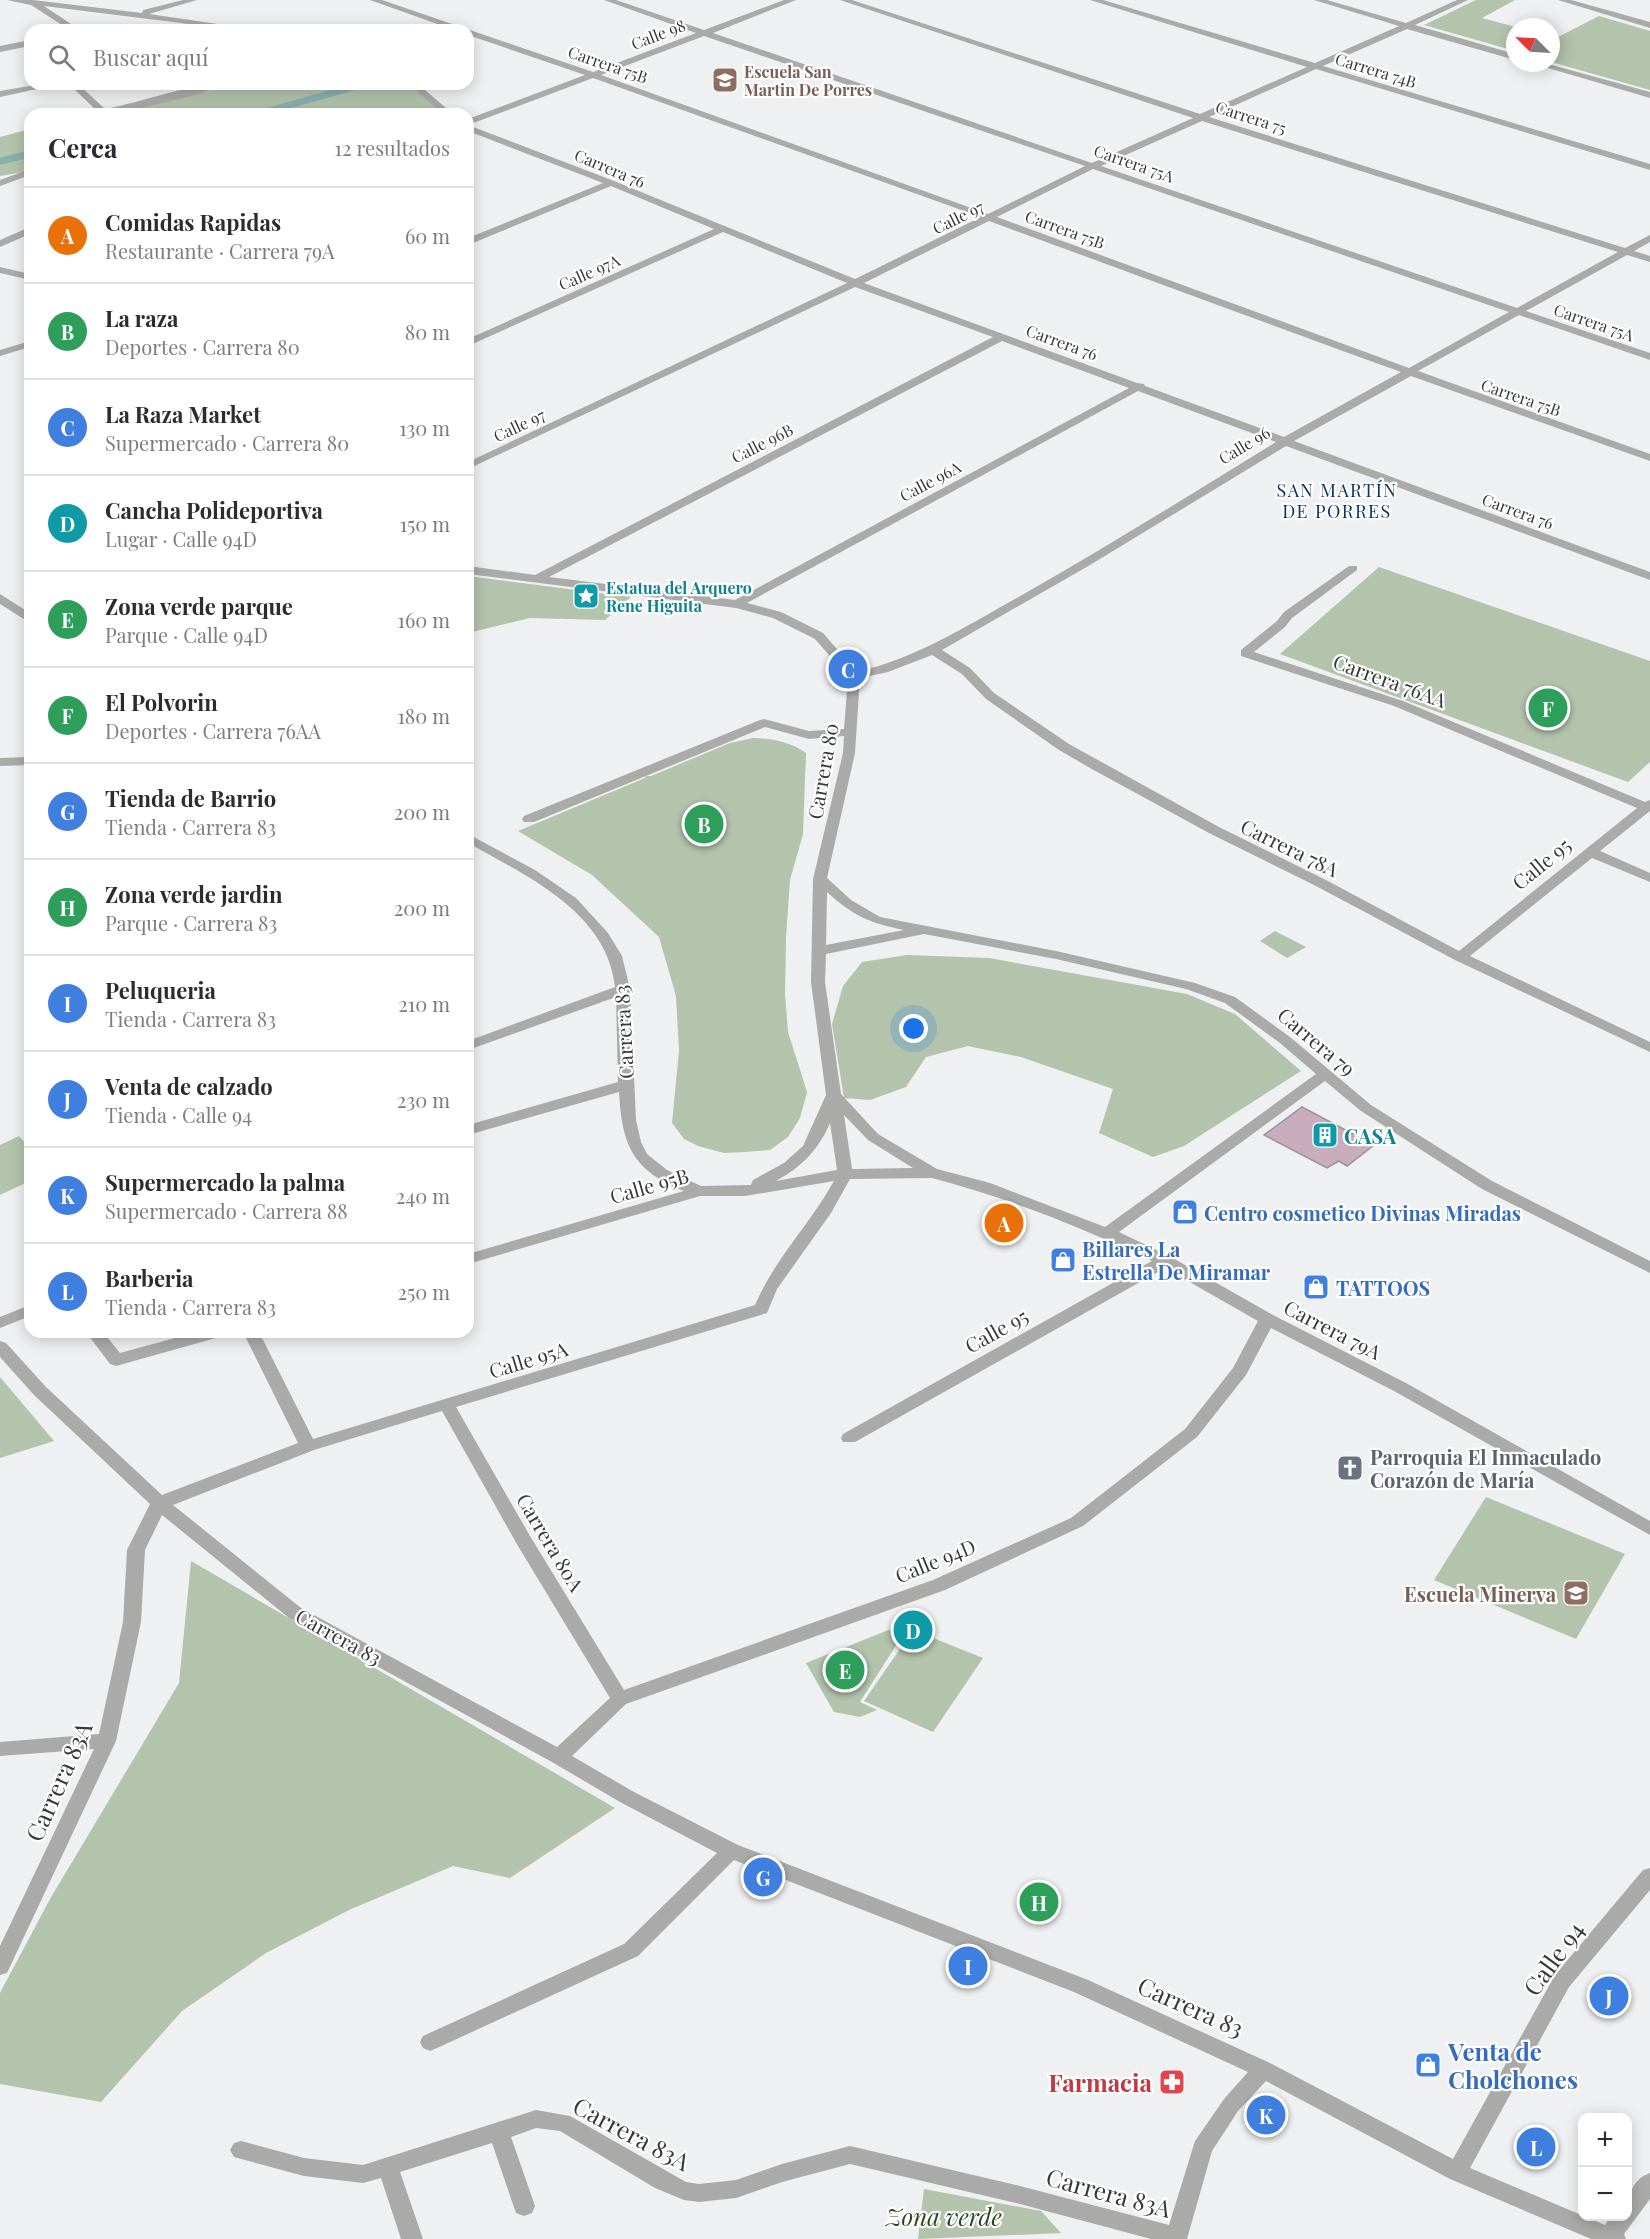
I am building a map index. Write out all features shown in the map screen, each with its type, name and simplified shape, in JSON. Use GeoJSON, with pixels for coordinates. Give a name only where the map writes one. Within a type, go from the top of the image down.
{"type":"FeatureCollection","features":[{"type":"Feature","properties":{"kind":"street"},"geometry":{"type":"LineString","coordinates":[[11,0],[204,24]]}},
{"type":"Feature","properties":{"kind":"street"},"geometry":{"type":"LineString","coordinates":[[131,14],[192,0]]}},
{"type":"Feature","properties":{"kind":"street"},"geometry":{"type":"LineString","coordinates":[[374,0],[444,24]]}},
{"type":"Feature","properties":{"kind":"street","name":"Carrera 75A"},"geometry":{"type":"LineString","coordinates":[[608,0],[1650,357]]}},
{"type":"Feature","properties":{"kind":"street","name":"Calle 98"},"geometry":{"type":"LineString","coordinates":[[474,120],[792,0]]}},
{"type":"Feature","properties":{"kind":"street","name":"Carrera 75"},"geometry":{"type":"LineString","coordinates":[[844,0],[1200,117],[1650,260]]}},
{"type":"Feature","properties":{"kind":"street","name":"Carrera 74B"},"geometry":{"type":"LineString","coordinates":[[1094,0],[1650,167]]}},
{"type":"Feature","properties":{"kind":"street"},"geometry":{"type":"LineString","coordinates":[[1318,0],[1506,55]]}},
{"type":"Feature","properties":{"kind":"street","name":"Calle 97"},"geometry":{"type":"LineString","coordinates":[[474,463],[855,284],[1095,165],[1311,66],[1406,27],[1464,0]]}},
{"type":"Feature","properties":{"kind":"street"},"geometry":{"type":"LineString","coordinates":[[1562,0],[1650,25]]}},
{"type":"Feature","properties":{"kind":"street"},"geometry":{"type":"LineString","coordinates":[[35,4],[66,24]]}},
{"type":"Feature","properties":{"kind":"street"},"geometry":{"type":"LineString","coordinates":[[181,20],[183,24]]}},
{"type":"Feature","properties":{"kind":"street","name":"Carrera 75B"},"geometry":{"type":"LineString","coordinates":[[474,34],[991,217],[1407,372],[1650,458]]}},
{"type":"Feature","properties":{"kind":"street"},"geometry":{"type":"LineString","coordinates":[[0,50],[24,44]]}},
{"type":"Feature","properties":{"kind":"street"},"geometry":{"type":"LineString","coordinates":[[1560,70],[1650,95]]}},
{"type":"Feature","properties":{"kind":"street"},"geometry":{"type":"LineString","coordinates":[[0,94],[24,90]]}},
{"type":"Feature","properties":{"kind":"street"},"geometry":{"type":"LineString","coordinates":[[80,90],[97,108]]}},
{"type":"Feature","properties":{"kind":"street"},"geometry":{"type":"LineString","coordinates":[[128,108],[197,90]]}},
{"type":"Feature","properties":{"kind":"street"},"geometry":{"type":"LineString","coordinates":[[420,90],[441,108]]}},
{"type":"Feature","properties":{"kind":"street","name":"Carrera 76"},"geometry":{"type":"LineString","coordinates":[[474,130],[611,183],[855,284],[1140,386],[1650,576]]}},
{"type":"Feature","properties":{"kind":"street"},"geometry":{"type":"LineString","coordinates":[[0,183],[24,174]]}},
{"type":"Feature","properties":{"kind":"street"},"geometry":{"type":"LineString","coordinates":[[474,240],[611,183]]}},
{"type":"Feature","properties":{"kind":"street","name":"Calle 97A"},"geometry":{"type":"LineString","coordinates":[[474,340],[722,229]]}},
{"type":"Feature","properties":{"kind":"street"},"geometry":{"type":"LineString","coordinates":[[0,244],[24,233]]}},
{"type":"Feature","properties":{"kind":"street","name":"Calle 96"},"geometry":{"type":"LineString","coordinates":[[854,676],[884,669],[933,650],[1086,563],[1287,440],[1650,238]]}},
{"type":"Feature","properties":{"kind":"street"},"geometry":{"type":"LineString","coordinates":[[0,270],[24,275]]}},
{"type":"Feature","properties":{"kind":"street"},"geometry":{"type":"LineString","coordinates":[[0,283],[24,277]]}},
{"type":"Feature","properties":{"kind":"street","name":"Calle 96B"},"geometry":{"type":"LineString","coordinates":[[536,579],[1003,336]]}},
{"type":"Feature","properties":{"kind":"street"},"geometry":{"type":"LineString","coordinates":[[0,354],[24,346]]}},
{"type":"Feature","properties":{"kind":"street","name":"Calle 96A"},"geometry":{"type":"LineString","coordinates":[[737,604],[1140,386]]}},
{"type":"Feature","properties":{"kind":"street","name":"Carrera 76AA"},"geometry":{"type":"LineString","coordinates":[[1353,568],[1288,615],[1281,624],[1245,653],[1300,668],[1452,723],[1648,806]]}},
{"type":"Feature","properties":{"kind":"street"},"geometry":{"type":"LineString","coordinates":[[474,571],[737,604],[777,615],[819,636],[854,676]]}},
{"type":"Feature","properties":{"kind":"street"},"geometry":{"type":"LineString","coordinates":[[0,598],[24,615]]}},
{"type":"Feature","properties":{"kind":"street","name":"Carrera 78A"},"geometry":{"type":"LineString","coordinates":[[933,650],[966,671],[990,696],[1095,765],[1214,830],[1321,883],[1460,957],[1650,1048]]}},
{"type":"Feature","properties":{"kind":"street","name":"Carrera 80"},"geometry":{"type":"LineString","coordinates":[[845,1174],[818,982],[817,951],[820,879],[849,753],[854,676]]}},
{"type":"Feature","properties":{"kind":"street"},"geometry":{"type":"LineString","coordinates":[[529,819],[764,723],[809,735],[850,732]]}},
{"type":"Feature","properties":{"kind":"street"},"geometry":{"type":"LineString","coordinates":[[0,762],[24,761]]}},
{"type":"Feature","properties":{"kind":"street","name":"Calle 95"},"geometry":{"type":"LineString","coordinates":[[1460,957],[1648,806]]}},
{"type":"Feature","properties":{"kind":"street","name":"Carrera 83"},"geometry":{"type":"LineString","coordinates":[[474,842],[556,890],[593,922],[615,956],[624,989],[626,1085],[632,1141],[640,1157],[675,1182],[700,1191]]}},
{"type":"Feature","properties":{"kind":"street"},"geometry":{"type":"LineString","coordinates":[[1590,852],[1650,878]]}},
{"type":"Feature","properties":{"kind":"street","name":"Carrera 79"},"geometry":{"type":"LineString","coordinates":[[820,879],[846,903],[876,920],[1056,955],[1210,992],[1246,1010],[1366,1108],[1487,1185],[1650,1268]]}},
{"type":"Feature","properties":{"kind":"street","name":"Carrera 79"},"geometry":{"type":"LineString","coordinates":[[817,951],[925,930]]}},
{"type":"Feature","properties":{"kind":"street"},"geometry":{"type":"LineString","coordinates":[[474,1044],[624,989]]}},
{"type":"Feature","properties":{"kind":"street"},"geometry":{"type":"LineString","coordinates":[[1107,1233],[1324,1075]]}},
{"type":"Feature","properties":{"kind":"street"},"geometry":{"type":"LineString","coordinates":[[474,1128],[626,1085]]}},
{"type":"Feature","properties":{"kind":"street"},"geometry":{"type":"LineString","coordinates":[[745,1191],[788,1169],[805,1155],[816,1140],[834,1095],[873,1137],[932,1173]]}},
{"type":"Feature","properties":{"kind":"street","name":"Carrera 79A"},"geometry":{"type":"LineString","coordinates":[[845,1174],[932,1173],[985,1187],[1107,1233],[1165,1261],[1267,1319],[1400,1387],[1650,1529]]}},
{"type":"Feature","properties":{"kind":"street","name":"Calle 95B"},"geometry":{"type":"LineString","coordinates":[[474,1257],[700,1191],[745,1191],[845,1174]]}},
{"type":"Feature","properties":{"kind":"street","name":"Calle 95A"},"geometry":{"type":"LineString","coordinates":[[159,1503],[308,1446],[447,1406],[760,1309],[770,1288],[826,1209],[845,1174]]}},
{"type":"Feature","properties":{"kind":"street","name":"Calle 95"},"geometry":{"type":"LineString","coordinates":[[849,1438],[1165,1261]]}},
{"type":"Feature","properties":{"kind":"street"},"geometry":{"type":"LineString","coordinates":[[0,1323],[24,1313]]}},
{"type":"Feature","properties":{"kind":"street","name":"Calle 94D"},"geometry":{"type":"LineString","coordinates":[[559,1757],[620,1699],[939,1585],[1077,1522],[1191,1433],[1240,1371],[1267,1319]]}},
{"type":"Feature","properties":{"kind":"street"},"geometry":{"type":"LineString","coordinates":[[99,1338],[116,1360],[195,1338]]}},
{"type":"Feature","properties":{"kind":"street"},"geometry":{"type":"LineString","coordinates":[[254,1338],[308,1446]]}},
{"type":"Feature","properties":{"kind":"street","name":"Carrera 83"},"geometry":{"type":"LineString","coordinates":[[0,1347],[40,1391],[159,1503],[295,1613],[559,1757],[627,1797],[731,1851],[1082,1986],[1263,2069],[1457,2172],[1611,2238]]}},
{"type":"Feature","properties":{"kind":"street","name":"Carrera 80A"},"geometry":{"type":"LineString","coordinates":[[447,1406],[524,1541],[620,1699]]}},
{"type":"Feature","properties":{"kind":"street","name":"Carrera 83A"},"geometry":{"type":"LineString","coordinates":[[0,1967],[107,1741],[132,1622],[136,1550],[159,1503]]}},
{"type":"Feature","properties":{"kind":"street"},"geometry":{"type":"LineString","coordinates":[[0,1749],[107,1741]]}},
{"type":"Feature","properties":{"kind":"street"},"geometry":{"type":"LineString","coordinates":[[430,2042],[631,1950],[731,1851]]}},
{"type":"Feature","properties":{"kind":"street","name":"Calle 94"},"geometry":{"type":"LineString","coordinates":[[1457,2172],[1562,1981],[1650,1876]]}},
{"type":"Feature","properties":{"kind":"street"},"geometry":{"type":"LineString","coordinates":[[1176,2238],[1202,2148],[1231,2105],[1263,2069]]}},
{"type":"Feature","properties":{"kind":"street","name":"Carrera 83A"},"geometry":{"type":"LineString","coordinates":[[241,2150],[304,2167],[363,2174],[499,2132],[536,2118],[563,2122],[672,2187],[699,2193],[736,2188],[850,2155],[1020,2195],[1176,2238]]}},
{"type":"Feature","properties":{"kind":"street"},"geometry":{"type":"LineString","coordinates":[[499,2132],[524,2206]]}},
{"type":"Feature","properties":{"kind":"street"},"geometry":{"type":"LineString","coordinates":[[388,2166],[411,2239]]}},
{"type":"Feature","properties":{"kind":"street"},"geometry":{"type":"LineString","coordinates":[[1632,2207],[1650,2182]]}},
{"type":"Feature","properties":{"kind":"street"},"geometry":{"type":"LineString","coordinates":[[1611,2238],[1622,2221]]}},
{"type":"Feature","properties":{"kind":"green space"},"geometry":{"type":"Polygon","coordinates":[[[1476,0],[1515,0],[1482,18],[1506,24],[1506,48],[1424,25],[1476,0]]]}},
{"type":"Feature","properties":{"kind":"green space"},"geometry":{"type":"Polygon","coordinates":[[[1599,16],[1650,31],[1650,90],[1560,65],[1560,36],[1599,16]]]}},
{"type":"Feature","properties":{"kind":"green space"},"geometry":{"type":"Polygon","coordinates":[[[420,90],[441,108],[123,108],[209,91],[420,90]]]}},
{"type":"Feature","properties":{"kind":"green space"},"geometry":{"type":"Polygon","coordinates":[[[24,131],[24,172],[0,176],[0,137],[24,131]]]}},
{"type":"Feature","properties":{"kind":"green space"},"geometry":{"type":"Polygon","coordinates":[[[1379,567],[1650,661],[1650,762],[1628,782],[1280,654],[1379,567]]]}},
{"type":"Feature","properties":{"kind":"green space"},"geometry":{"type":"Polygon","coordinates":[[[474,577],[631,597],[605,620],[530,618],[474,632],[474,577]]]}},
{"type":"Feature","properties":{"kind":"green space"},"geometry":{"type":"Polygon","coordinates":[[[753,738],[781,741],[806,753],[803,834],[790,880],[785,995],[788,1032],[807,1092],[800,1118],[788,1137],[770,1150],[724,1153],[698,1146],[684,1139],[672,1123],[679,1051],[676,996],[659,937],[592,875],[518,831],[646,776],[651,776],[730,743],[753,738]]]}},
{"type":"Feature","properties":{"kind":"green space"},"geometry":{"type":"Polygon","coordinates":[[[1275,931],[1306,947],[1287,958],[1260,941],[1275,931]]]}},
{"type":"Feature","properties":{"kind":"green space"},"geometry":{"type":"Polygon","coordinates":[[[907,955],[989,958],[1187,994],[1235,1014],[1301,1071],[1184,1146],[1153,1157],[1099,1133],[1113,1089],[1021,1057],[968,1046],[926,1057],[906,1087],[870,1100],[844,1098],[832,1024],[843,986],[862,962],[907,955]]]}},
{"type":"Feature","properties":{"kind":"green space"},"geometry":{"type":"Polygon","coordinates":[[[19,1136],[24,1141],[24,1184],[0,1195],[0,1145],[19,1136]]]}},
{"type":"Feature","properties":{"kind":"green space"},"geometry":{"type":"Polygon","coordinates":[[[0,1377],[54,1441],[0,1458],[0,1377]]]}},
{"type":"Feature","properties":{"kind":"green space"},"geometry":{"type":"Polygon","coordinates":[[[1486,1497],[1625,1554],[1576,1639],[1434,1580],[1486,1497]]]}},
{"type":"Feature","properties":{"kind":"green space"},"geometry":{"type":"Polygon","coordinates":[[[191,1561],[615,1808],[510,1878],[453,1866],[349,1910],[266,1953],[182,2011],[101,2102],[0,2084],[0,1993],[50,1899],[179,1683],[191,1561]]]}},
{"type":"Feature","properties":{"kind":"green space"},"geometry":{"type":"Polygon","coordinates":[[[896,1627],[902,1636],[860,1702],[877,1710],[860,1717],[834,1712],[806,1663],[896,1627]]]}},
{"type":"Feature","properties":{"kind":"green space"},"geometry":{"type":"Polygon","coordinates":[[[913,1630],[983,1658],[933,1732],[864,1701],[913,1630]]]}},
{"type":"Feature","properties":{"kind":"green space","name":"Zona verde"},"geometry":{"type":"Polygon","coordinates":[[[924,2189],[1041,2211],[1061,2233],[918,2239],[924,2189]]]}},
{"type":"Feature","properties":{"kind":"building","name":"CASA"},"geometry":{"type":"Polygon","coordinates":[[[1302,1107],[1374,1145],[1347,1166],[1339,1161],[1327,1168],[1264,1135],[1302,1107]]]}},
{"type":"Feature","properties":{"kind":"waterway"},"geometry":{"type":"LineString","coordinates":[[279,108],[343,90]]}},
{"type":"Feature","properties":{"kind":"waterway"},"geometry":{"type":"LineString","coordinates":[[0,161],[24,155]]}},
{"type":"Feature","properties":{"kind":"place","name":"Escuela San Martin De Porres"},"geometry":{"type":"Point","coordinates":[725,80]}},
{"type":"Feature","properties":{"kind":"place","name":"Estatua del Arquero Rene Higuita"},"geometry":{"type":"Point","coordinates":[586,596]}},
{"type":"Feature","properties":{"kind":"place","name":"La Raza Market"},"geometry":{"type":"Point","coordinates":[848,669]}},
{"type":"Feature","properties":{"kind":"place","name":"El Polvorin"},"geometry":{"type":"Point","coordinates":[1548,708]}},
{"type":"Feature","properties":{"kind":"place","name":"La raza"},"geometry":{"type":"Point","coordinates":[704,824]}},
{"type":"Feature","properties":{"kind":"place","name":"CASA"},"geometry":{"type":"Point","coordinates":[1325,1135]}},
{"type":"Feature","properties":{"kind":"place","name":"Centro cosmetico Divinas Miradas"},"geometry":{"type":"Point","coordinates":[1185,1212]}},
{"type":"Feature","properties":{"kind":"place","name":"Comidas Rapidas"},"geometry":{"type":"Point","coordinates":[1004,1223]}},
{"type":"Feature","properties":{"kind":"place","name":"Billares La Estrella De Miramar"},"geometry":{"type":"Point","coordinates":[1063,1260]}},
{"type":"Feature","properties":{"kind":"place","name":"TATTOOS"},"geometry":{"type":"Point","coordinates":[1316,1287]}},
{"type":"Feature","properties":{"kind":"place","name":"Parroquia El Inmaculado Corazón de María"},"geometry":{"type":"Point","coordinates":[1350,1468]}},
{"type":"Feature","properties":{"kind":"place","name":"Escuela Minerva"},"geometry":{"type":"Point","coordinates":[1576,1593]}},
{"type":"Feature","properties":{"kind":"place","name":"Cancha Polideportiva"},"geometry":{"type":"Point","coordinates":[913,1630]}},
{"type":"Feature","properties":{"kind":"place","name":"Zona verde parque"},"geometry":{"type":"Point","coordinates":[845,1670]}},
{"type":"Feature","properties":{"kind":"place","name":"Tienda de Barrio"},"geometry":{"type":"Point","coordinates":[763,1877]}},
{"type":"Feature","properties":{"kind":"place","name":"Zona verde jardin"},"geometry":{"type":"Point","coordinates":[1039,1902]}},
{"type":"Feature","properties":{"kind":"place","name":"Peluqueria"},"geometry":{"type":"Point","coordinates":[968,1966]}},
{"type":"Feature","properties":{"kind":"place","name":"Venta de calzado"},"geometry":{"type":"Point","coordinates":[1609,1996]}},
{"type":"Feature","properties":{"kind":"place","name":"Venta de Cholchones"},"geometry":{"type":"Point","coordinates":[1428,2065]}},
{"type":"Feature","properties":{"kind":"place","name":"Farmacia"},"geometry":{"type":"Point","coordinates":[1172,2082]}},
{"type":"Feature","properties":{"kind":"place","name":"Supermercado la palma"},"geometry":{"type":"Point","coordinates":[1266,2115]}},
{"type":"Feature","properties":{"kind":"place","name":"Barberia"},"geometry":{"type":"Point","coordinates":[1536,2147]}},
{"type":"Feature","properties":{"kind":"district","name":"SAN MARTÍN DE PORRES"},"geometry":{"type":"Point","coordinates":[1337,500]}}]}
